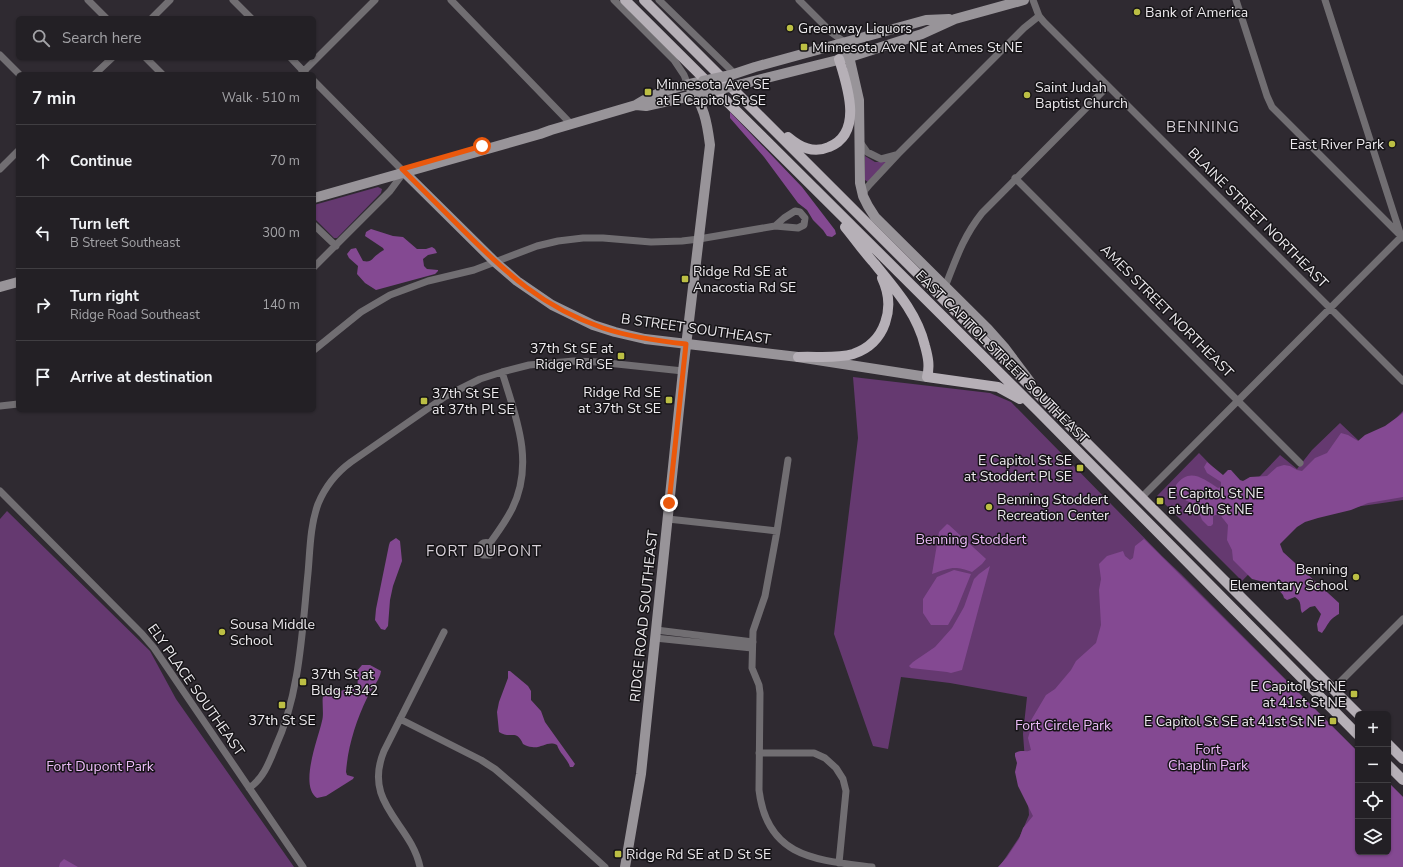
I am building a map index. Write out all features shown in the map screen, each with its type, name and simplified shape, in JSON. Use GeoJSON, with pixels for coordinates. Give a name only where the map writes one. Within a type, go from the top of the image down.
{"type":"FeatureCollection","features":[{"type":"Feature","properties":{"kind":"main road","name":"EAST CAPITOL STREET SOUTHEAST"},"geometry":{"type":"LineString","coordinates":[[625,0],[1038,412],[1355,732]]}},
{"type":"Feature","properties":{"kind":"main road"},"geometry":{"type":"LineString","coordinates":[[644,0],[1355,711]]}},
{"type":"Feature","properties":{"kind":"main road"},"geometry":{"type":"LineString","coordinates":[[636,105],[646,106],[697,96],[850,57],[922,34],[955,19],[1024,0]]}},
{"type":"Feature","properties":{"kind":"main road"},"geometry":{"type":"LineString","coordinates":[[316,193],[540,134],[636,105],[643,100],[688,85],[733,74],[926,20],[955,19]]}},
{"type":"Feature","properties":{"kind":"main road"},"geometry":{"type":"LineString","coordinates":[[846,43],[859,100],[860,183],[863,196],[875,217],[988,329],[1004,347],[1047,404]]}},
{"type":"Feature","properties":{"kind":"main road"},"geometry":{"type":"LineString","coordinates":[[743,99],[769,123],[804,148],[819,150],[831,147],[843,137],[849,122],[849,95],[834,45]]}},
{"type":"Feature","properties":{"kind":"main road","name":"RIDGE ROAD SOUTHEAST"},"geometry":{"type":"LineString","coordinates":[[624,867],[642,774],[655,634],[683,371],[710,145],[708,126],[697,96],[688,85]]}},
{"type":"Feature","properties":{"kind":"main road"},"geometry":{"type":"LineString","coordinates":[[316,197],[403,171]]}},
{"type":"Feature","properties":{"kind":"main road","name":"B STREET SOUTHEAST"},"geometry":{"type":"LineString","coordinates":[[403,171],[495,262],[528,290],[581,319],[620,333],[645,339],[798,357],[927,377]]}},
{"type":"Feature","properties":{"kind":"main road"},"geometry":{"type":"LineString","coordinates":[[805,179],[905,302],[917,323],[924,341],[929,365],[927,377],[998,387],[1018,397],[1038,412]]}},
{"type":"Feature","properties":{"kind":"main road"},"geometry":{"type":"LineString","coordinates":[[798,357],[852,354],[866,347],[878,336],[887,320],[889,300],[884,281],[872,261]]}},
{"type":"Feature","properties":{"kind":"main road"},"geometry":{"type":"LineString","coordinates":[[0,283],[16,279]]}},
{"type":"Feature","properties":{"kind":"main road"},"geometry":{"type":"LineString","coordinates":[[0,288],[16,283]]}},
{"type":"Feature","properties":{"kind":"main road"},"geometry":{"type":"LineString","coordinates":[[1391,747],[1403,759]]}},
{"type":"Feature","properties":{"kind":"main road"},"geometry":{"type":"LineString","coordinates":[[1391,768],[1403,780]]}},
{"type":"Feature","properties":{"kind":"street"},"geometry":{"type":"LineString","coordinates":[[88,0],[104,16]]}},
{"type":"Feature","properties":{"kind":"street"},"geometry":{"type":"LineString","coordinates":[[154,16],[170,0]]}},
{"type":"Feature","properties":{"kind":"street"},"geometry":{"type":"LineString","coordinates":[[233,0],[249,16]]}},
{"type":"Feature","properties":{"kind":"street"},"geometry":{"type":"LineString","coordinates":[[305,72],[376,0]]}},
{"type":"Feature","properties":{"kind":"street"},"geometry":{"type":"LineString","coordinates":[[451,0],[571,124]]}},
{"type":"Feature","properties":{"kind":"street"},"geometry":{"type":"LineString","coordinates":[[614,0],[674,60],[684,75],[688,85]]}},
{"type":"Feature","properties":{"kind":"street"},"geometry":{"type":"LineString","coordinates":[[659,0],[733,74]]}},
{"type":"Feature","properties":{"kind":"street"},"geometry":{"type":"LineString","coordinates":[[799,0],[832,33],[846,43]]}},
{"type":"Feature","properties":{"kind":"street","name":"BLAINE STREET NORTHEAST"},"geometry":{"type":"LineString","coordinates":[[1033,0],[1039,16],[1403,381]]}},
{"type":"Feature","properties":{"kind":"street"},"geometry":{"type":"LineString","coordinates":[[1236,0],[1267,96],[1272,107],[1402,237]]}},
{"type":"Feature","properties":{"kind":"street"},"geometry":{"type":"LineString","coordinates":[[1325,0],[1402,237]]}},
{"type":"Feature","properties":{"kind":"street"},"geometry":{"type":"LineString","coordinates":[[863,196],[865,190],[870,184],[898,154],[1024,28],[1039,16]]}},
{"type":"Feature","properties":{"kind":"street"},"geometry":{"type":"LineString","coordinates":[[832,33],[834,45]]}},
{"type":"Feature","properties":{"kind":"street"},"geometry":{"type":"LineString","coordinates":[[0,55],[17,72]]}},
{"type":"Feature","properties":{"kind":"street"},"geometry":{"type":"LineString","coordinates":[[97,72],[110,60]]}},
{"type":"Feature","properties":{"kind":"street"},"geometry":{"type":"LineString","coordinates":[[148,60],[160,72]]}},
{"type":"Feature","properties":{"kind":"street"},"geometry":{"type":"LineString","coordinates":[[293,60],[303,72]]}},
{"type":"Feature","properties":{"kind":"street","name":"B STREET SOUTHEAST"},"geometry":{"type":"LineString","coordinates":[[316,84],[403,171]]}},
{"type":"Feature","properties":{"kind":"street"},"geometry":{"type":"LineString","coordinates":[[945,287],[962,242],[982,213],[1015,178],[1108,86]]}},
{"type":"Feature","properties":{"kind":"street"},"geometry":{"type":"LineString","coordinates":[[860,141],[867,152],[881,159],[890,158],[898,154]]}},
{"type":"Feature","properties":{"kind":"street"},"geometry":{"type":"LineString","coordinates":[[0,169],[16,153]]}},
{"type":"Feature","properties":{"kind":"street"},"geometry":{"type":"LineString","coordinates":[[316,265],[390,191],[403,171]]}},
{"type":"Feature","properties":{"kind":"street","name":"AMES STREET NORTHEAST"},"geometry":{"type":"LineString","coordinates":[[1015,178],[1300,463]]}},
{"type":"Feature","properties":{"kind":"street"},"geometry":{"type":"LineString","coordinates":[[316,348],[361,312],[390,295],[421,283],[464,273],[537,246],[558,241],[576,239],[604,238],[651,242],[699,239],[775,226]]}},
{"type":"Feature","properties":{"kind":"street"},"geometry":{"type":"LineString","coordinates":[[316,227],[336,246]]}},
{"type":"Feature","properties":{"kind":"street"},"geometry":{"type":"LineString","coordinates":[[1142,497],[1402,237]]}},
{"type":"Feature","properties":{"kind":"street"},"geometry":{"type":"LineString","coordinates":[[249,788],[259,779],[273,754],[283,730],[296,678],[314,518],[318,503],[334,476],[351,462],[438,400],[469,383],[502,372],[529,365],[574,361],[683,371]]}},
{"type":"Feature","properties":{"kind":"street"},"geometry":{"type":"LineString","coordinates":[[490,543],[512,508],[521,485],[523,468],[522,442],[502,372]]}},
{"type":"Feature","properties":{"kind":"street"},"geometry":{"type":"LineString","coordinates":[[0,406],[16,404]]}},
{"type":"Feature","properties":{"kind":"street"},"geometry":{"type":"LineString","coordinates":[[788,460],[765,596],[753,631],[752,668],[759,684],[760,693],[760,801],[763,812],[771,828],[783,842],[796,851],[812,858],[872,867]]}},
{"type":"Feature","properties":{"kind":"street","name":"ELY PLACE SOUTHEAST"},"geometry":{"type":"LineString","coordinates":[[0,491],[142,634],[159,656],[303,867]]}},
{"type":"Feature","properties":{"kind":"street"},"geometry":{"type":"LineString","coordinates":[[668,519],[777,531]]}},
{"type":"Feature","properties":{"kind":"street"},"geometry":{"type":"LineString","coordinates":[[1333,689],[1403,619]]}},
{"type":"Feature","properties":{"kind":"street"},"geometry":{"type":"LineString","coordinates":[[420,867],[416,854],[383,800],[378,772],[382,756],[444,632]]}},
{"type":"Feature","properties":{"kind":"street"},"geometry":{"type":"LineString","coordinates":[[655,634],[753,645]]}},
{"type":"Feature","properties":{"kind":"street"},"geometry":{"type":"LineString","coordinates":[[400,719],[481,760],[495,769],[605,867]]}},
{"type":"Feature","properties":{"kind":"street"},"geometry":{"type":"LineString","coordinates":[[759,753],[814,753],[825,758],[836,768],[843,778],[846,791],[839,863]]}},
{"type":"Feature","properties":{"kind":"green space"},"geometry":{"type":"Polygon","coordinates":[[[730,112],[802,187],[835,230],[836,234],[832,237],[827,236],[813,220],[807,210],[798,203],[764,157],[730,118],[730,112]]]}},
{"type":"Feature","properties":{"kind":"green space"},"geometry":{"type":"Polygon","coordinates":[[[865,156],[875,162],[887,162],[868,182],[865,180],[865,156]]]}},
{"type":"Feature","properties":{"kind":"green space"},"geometry":{"type":"Polygon","coordinates":[[[378,187],[382,189],[381,193],[337,238],[334,238],[316,220],[316,204],[378,187]]]}},
{"type":"Feature","properties":{"kind":"green space"},"geometry":{"type":"Polygon","coordinates":[[[371,229],[393,236],[403,237],[417,249],[432,247],[437,253],[428,255],[423,259],[424,266],[427,269],[438,271],[435,274],[376,290],[365,283],[357,274],[358,266],[349,258],[347,254],[351,249],[356,248],[363,261],[368,261],[372,260],[384,250],[365,236],[366,232],[371,229]]]}},
{"type":"Feature","properties":{"kind":"green space"},"geometry":{"type":"Polygon","coordinates":[[[853,377],[990,393],[1011,402],[1355,749],[1355,855],[1391,855],[1391,785],[1403,797],[1403,867],[1002,863],[1020,836],[1029,815],[1023,734],[1027,697],[950,683],[901,677],[888,749],[873,746],[834,634],[858,438],[853,377]]]}},
{"type":"Feature","properties":{"kind":"green space"},"geometry":{"type":"Polygon","coordinates":[[[1403,411],[1403,500],[1307,514],[1242,581],[1157,496],[1199,453],[1241,496],[1280,455],[1297,469],[1312,450],[1340,423],[1359,441],[1373,442],[1403,411]]]}},
{"type":"Feature","properties":{"kind":"green space"},"geometry":{"type":"Polygon","coordinates":[[[1403,413],[1403,497],[1368,503],[1351,510],[1305,522],[1297,527],[1280,544],[1283,552],[1339,603],[1339,614],[1331,620],[1322,633],[1318,631],[1317,624],[1321,614],[1315,606],[1310,607],[1302,613],[1300,603],[1295,597],[1287,600],[1277,588],[1264,581],[1252,579],[1233,560],[1232,550],[1227,540],[1228,525],[1221,516],[1218,514],[1213,516],[1213,524],[1208,526],[1202,520],[1196,505],[1182,498],[1176,490],[1176,485],[1181,480],[1186,476],[1191,475],[1202,478],[1218,488],[1221,487],[1221,482],[1207,473],[1204,467],[1207,462],[1223,475],[1228,470],[1231,470],[1240,480],[1243,481],[1250,477],[1267,476],[1277,467],[1284,465],[1302,471],[1315,458],[1327,453],[1341,433],[1358,441],[1365,435],[1385,426],[1403,413]]]}},
{"type":"Feature","properties":{"kind":"green space","name":"Fort Dupont Park"},"geometry":{"type":"Polygon","coordinates":[[[7,511],[150,651],[176,699],[294,867],[0,867],[0,519],[7,511]]]}},
{"type":"Feature","properties":{"kind":"green space"},"geometry":{"type":"Polygon","coordinates":[[[947,524],[986,559],[972,572],[952,568],[932,574],[939,532],[947,524]]]}},
{"type":"Feature","properties":{"kind":"green space"},"geometry":{"type":"Polygon","coordinates":[[[396,538],[400,541],[402,561],[393,586],[390,600],[388,626],[385,630],[381,629],[375,620],[376,609],[389,545],[390,542],[396,538]]]}},
{"type":"Feature","properties":{"kind":"green space","name":"Fort Chaplin Park"},"geometry":{"type":"Polygon","coordinates":[[[1144,539],[1355,749],[1355,855],[1391,855],[1391,785],[1403,797],[1403,867],[998,867],[1007,857],[1019,839],[1023,828],[1033,816],[1018,786],[1015,772],[1017,763],[1015,753],[1031,750],[1028,738],[1031,728],[1030,722],[1046,695],[1055,689],[1071,670],[1076,661],[1096,643],[1101,625],[1099,590],[1101,579],[1099,564],[1107,556],[1123,551],[1125,556],[1130,560],[1133,558],[1135,546],[1144,539]]]}},
{"type":"Feature","properties":{"kind":"green space"},"geometry":{"type":"Polygon","coordinates":[[[990,566],[962,670],[951,673],[911,668],[909,666],[913,662],[935,647],[952,628],[964,607],[974,579],[990,566]]]}},
{"type":"Feature","properties":{"kind":"green space"},"geometry":{"type":"Polygon","coordinates":[[[954,570],[971,574],[956,611],[948,625],[931,625],[923,613],[923,599],[937,577],[954,570]]]}},
{"type":"Feature","properties":{"kind":"green space"},"geometry":{"type":"Polygon","coordinates":[[[362,665],[370,665],[381,671],[379,678],[363,707],[351,743],[346,772],[347,775],[354,777],[326,796],[317,798],[312,792],[310,773],[311,762],[323,717],[323,695],[327,689],[340,691],[356,686],[358,682],[356,672],[362,665]]]}},
{"type":"Feature","properties":{"kind":"green space"},"geometry":{"type":"Polygon","coordinates":[[[508,671],[528,686],[531,691],[531,700],[541,711],[545,722],[575,764],[573,767],[570,767],[557,745],[551,743],[538,747],[530,747],[523,744],[518,736],[507,735],[499,732],[497,712],[508,678],[508,671]]]}},
{"type":"Feature","properties":{"kind":"green space"},"geometry":{"type":"Polygon","coordinates":[[[64,859],[78,867],[59,867],[60,863],[64,859]]]}},
{"type":"Feature","properties":{"kind":"place","name":"Bank of America"},"geometry":{"type":"Point","coordinates":[1137,12]}},
{"type":"Feature","properties":{"kind":"place","name":"Greenway Liquors"},"geometry":{"type":"Point","coordinates":[790,28]}},
{"type":"Feature","properties":{"kind":"place","name":"Minnesota Ave NE at Ames St NE"},"geometry":{"type":"Point","coordinates":[804,47]}},
{"type":"Feature","properties":{"kind":"place","name":"Minnesota Ave SE at E Capitol St SE"},"geometry":{"type":"Point","coordinates":[648,92]}},
{"type":"Feature","properties":{"kind":"place","name":"Saint Judah Baptist Church"},"geometry":{"type":"Point","coordinates":[1027,95]}},
{"type":"Feature","properties":{"kind":"place","name":"East River Park"},"geometry":{"type":"Point","coordinates":[1392,144]}},
{"type":"Feature","properties":{"kind":"place","name":"Ridge Rd SE at Anacostia Rd SE"},"geometry":{"type":"Point","coordinates":[685,279]}},
{"type":"Feature","properties":{"kind":"place","name":"37th St SE at Ridge Rd SE"},"geometry":{"type":"Point","coordinates":[621,356]}},
{"type":"Feature","properties":{"kind":"place","name":"Ridge Rd SE at 37th St SE"},"geometry":{"type":"Point","coordinates":[669,400]}},
{"type":"Feature","properties":{"kind":"place","name":"37th St SE at 37th Pl SE"},"geometry":{"type":"Point","coordinates":[424,401]}},
{"type":"Feature","properties":{"kind":"place","name":"E Capitol St SE at Stoddert Pl SE"},"geometry":{"type":"Point","coordinates":[1080,468]}},
{"type":"Feature","properties":{"kind":"place","name":"E Capitol St NE at 40th St NE"},"geometry":{"type":"Point","coordinates":[1160,501]}},
{"type":"Feature","properties":{"kind":"place","name":"Benning Stoddert Recreation Center"},"geometry":{"type":"Point","coordinates":[989,507]}},
{"type":"Feature","properties":{"kind":"place","name":"Benning Elementary School"},"geometry":{"type":"Point","coordinates":[1356,577]}},
{"type":"Feature","properties":{"kind":"place","name":"Sousa Middle School"},"geometry":{"type":"Point","coordinates":[222,632]}},
{"type":"Feature","properties":{"kind":"place","name":"37th St at Bldg #342"},"geometry":{"type":"Point","coordinates":[303,682]}},
{"type":"Feature","properties":{"kind":"place","name":"E Capitol St NE at 41st St NE"},"geometry":{"type":"Point","coordinates":[1354,694]}},
{"type":"Feature","properties":{"kind":"place","name":"37th St SE"},"geometry":{"type":"Point","coordinates":[282,705]}},
{"type":"Feature","properties":{"kind":"place","name":"E Capitol St SE at 41st St NE"},"geometry":{"type":"Point","coordinates":[1333,721]}},
{"type":"Feature","properties":{"kind":"place","name":"Ridge Rd SE at D St SE"},"geometry":{"type":"Point","coordinates":[618,854]}},
{"type":"Feature","properties":{"kind":"district","name":"BENNING"},"geometry":{"type":"Point","coordinates":[1203,127]}},
{"type":"Feature","properties":{"kind":"district","name":"FORT DUPONT"},"geometry":{"type":"Point","coordinates":[484,551]}},
{"type":"Feature","properties":{"kind":"route"},"geometry":{"type":"LineString","coordinates":[[482,146],[402,169],[495,262],[528,290],[544,300],[593,325],[611,331],[645,339],[686,344],[669,503]]}},
{"type":"Feature","properties":{"kind":"park label","name":"Benning Stoddert"},"geometry":{"type":"Point","coordinates":[971,539]}},
{"type":"Feature","properties":{"kind":"park label","name":"Fort Circle Park"},"geometry":{"type":"Point","coordinates":[1063,725]}}]}
